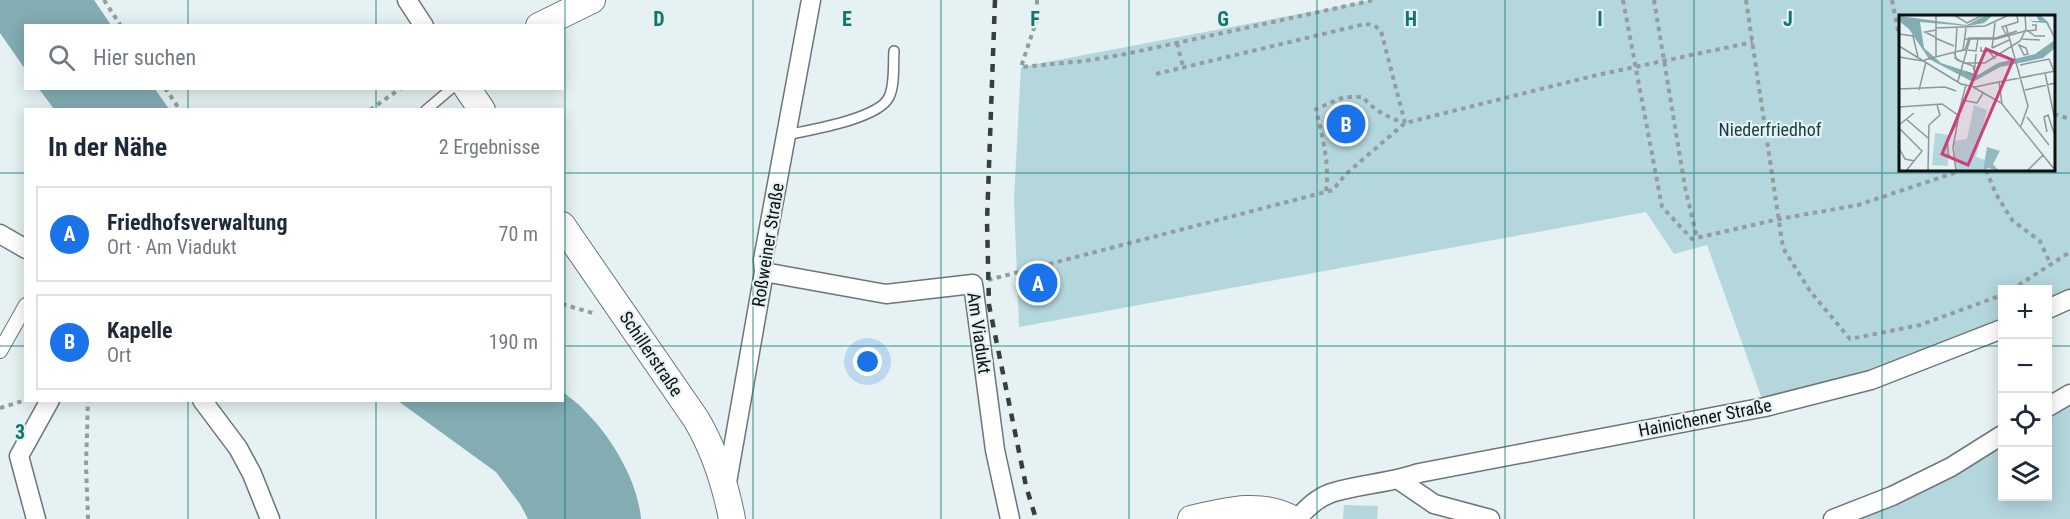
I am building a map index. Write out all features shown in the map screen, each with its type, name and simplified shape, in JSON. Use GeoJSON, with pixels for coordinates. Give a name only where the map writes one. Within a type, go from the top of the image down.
{"type":"FeatureCollection","features":[{"type":"Feature","properties":{"kind":"main road"},"geometry":{"type":"LineString","coordinates":[[543,24],[592,0]]}},
{"type":"Feature","properties":{"kind":"main road"},"geometry":{"type":"LineString","coordinates":[[468,90],[481,108]]}},
{"type":"Feature","properties":{"kind":"main road","name":"Schillerstraße"},"geometry":{"type":"LineString","coordinates":[[564,228],[696,419],[710,443],[726,490],[732,519]]}},
{"type":"Feature","properties":{"kind":"main road","name":"Hainichener Straße"},"geometry":{"type":"LineString","coordinates":[[1191,519],[1254,508],[1283,513],[1295,519]]}},
{"type":"Feature","properties":{"kind":"street"},"geometry":{"type":"LineString","coordinates":[[407,0],[423,24]]}},
{"type":"Feature","properties":{"kind":"street","name":"Roßweiner Straße"},"geometry":{"type":"LineString","coordinates":[[726,490],[764,272],[763,260],[811,0]]}},
{"type":"Feature","properties":{"kind":"street"},"geometry":{"type":"LineString","coordinates":[[0,234],[24,248]]}},
{"type":"Feature","properties":{"kind":"street","name":"Am Viadukt"},"geometry":{"type":"LineString","coordinates":[[764,272],[886,294],[973,284],[995,450],[1010,519]]}},
{"type":"Feature","properties":{"kind":"street"},"geometry":{"type":"LineString","coordinates":[[2052,307],[2070,299]]}},
{"type":"Feature","properties":{"kind":"street"},"geometry":{"type":"LineString","coordinates":[[0,351],[24,309]]}},
{"type":"Feature","properties":{"kind":"street","name":"Hainichener Straße"},"geometry":{"type":"LineString","coordinates":[[1295,519],[1308,506],[1330,494],[1400,480],[1419,473],[1765,407],[1871,380],[1998,331]]}},
{"type":"Feature","properties":{"kind":"street"},"geometry":{"type":"LineString","coordinates":[[2052,405],[2070,394]]}},
{"type":"Feature","properties":{"kind":"street"},"geometry":{"type":"LineString","coordinates":[[36,519],[19,456],[49,402]]}},
{"type":"Feature","properties":{"kind":"street"},"geometry":{"type":"LineString","coordinates":[[204,402],[238,448],[252,474],[270,519]]}},
{"type":"Feature","properties":{"kind":"street"},"geometry":{"type":"LineString","coordinates":[[1833,519],[1892,496],[1941,472],[1998,437]]}},
{"type":"Feature","properties":{"kind":"street"},"geometry":{"type":"LineString","coordinates":[[1400,480],[1434,504],[1490,519]]}},
{"type":"Feature","properties":{"kind":"lane"},"geometry":{"type":"LineString","coordinates":[[786,135],[854,119],[887,102],[891,94],[894,51]]}},
{"type":"Feature","properties":{"kind":"lane"},"geometry":{"type":"LineString","coordinates":[[428,108],[450,90]]}},
{"type":"Feature","properties":{"kind":"path"},"geometry":{"type":"LineString","coordinates":[[104,0],[121,24]]}},
{"type":"Feature","properties":{"kind":"path"},"geometry":{"type":"LineString","coordinates":[[1037,0],[1037,19],[1021,67],[1084,61],[1374,0]]}},
{"type":"Feature","properties":{"kind":"path"},"geometry":{"type":"LineString","coordinates":[[1623,0],[1662,207],[1692,239],[1779,219],[1858,205],[1960,171]]}},
{"type":"Feature","properties":{"kind":"path"},"geometry":{"type":"LineString","coordinates":[[1654,0],[1685,187],[1697,238]]}},
{"type":"Feature","properties":{"kind":"path"},"geometry":{"type":"LineString","coordinates":[[1746,0],[1783,248],[1810,291],[1850,339],[1920,325],[1998,296]]}},
{"type":"Feature","properties":{"kind":"path"},"geometry":{"type":"LineString","coordinates":[[1892,0],[1899,36]]}},
{"type":"Feature","properties":{"kind":"path"},"geometry":{"type":"LineString","coordinates":[[1156,74],[1365,24],[1374,25],[1381,31],[1405,123]]}},
{"type":"Feature","properties":{"kind":"path"},"geometry":{"type":"LineString","coordinates":[[973,284],[1333,190],[1346,174],[1405,123],[1636,67],[1753,42]]}},
{"type":"Feature","properties":{"kind":"path"},"geometry":{"type":"LineString","coordinates":[[1177,43],[1183,67]]}},
{"type":"Feature","properties":{"kind":"path"},"geometry":{"type":"LineString","coordinates":[[166,90],[179,108]]}},
{"type":"Feature","properties":{"kind":"path"},"geometry":{"type":"LineString","coordinates":[[373,108],[398,90]]}},
{"type":"Feature","properties":{"kind":"path"},"geometry":{"type":"LineString","coordinates":[[1326,191],[1328,175],[1316,109],[1344,97],[1363,97],[1371,107],[1388,117],[1405,123]]}},
{"type":"Feature","properties":{"kind":"path"},"geometry":{"type":"LineString","coordinates":[[2055,114],[2070,119]]}},
{"type":"Feature","properties":{"kind":"path"},"geometry":{"type":"LineString","coordinates":[[1986,171],[1996,194],[2012,220],[2040,241],[2050,263]]}},
{"type":"Feature","properties":{"kind":"path"},"geometry":{"type":"LineString","coordinates":[[2018,285],[2070,252]]}},
{"type":"Feature","properties":{"kind":"path"},"geometry":{"type":"LineString","coordinates":[[0,408],[24,401]]}},
{"type":"Feature","properties":{"kind":"path"},"geometry":{"type":"LineString","coordinates":[[88,402],[86,466],[88,519]]}},
{"type":"Feature","properties":{"kind":"green space","name":"Niederfriedhof"},"geometry":{"type":"Polygon","coordinates":[[[1373,0],[2070,0],[2070,299],[2052,307],[2052,285],[1998,285],[1998,330],[1765,407],[1707,245],[1674,254],[1646,212],[1019,327],[1014,199],[1021,67],[1373,0]]]}},
{"type":"Feature","properties":{"kind":"green space"},"geometry":{"type":"Polygon","coordinates":[[[2070,401],[2070,519],[1833,519],[1998,440],[1998,501],[2052,501],[2052,411],[2070,401]]]}},
{"type":"Feature","properties":{"kind":"green space"},"geometry":{"type":"Polygon","coordinates":[[[1344,505],[1378,506],[1377,519],[1343,519],[1344,505]]]}},
{"type":"Feature","properties":{"kind":"shaded area"},"geometry":{"type":"Polygon","coordinates":[[[0,0],[94,0],[110,24],[24,24],[24,68],[0,33],[0,0]]]}},
{"type":"Feature","properties":{"kind":"shaded area"},"geometry":{"type":"Polygon","coordinates":[[[40,90],[156,90],[168,108],[53,108],[40,90]]]}},
{"type":"Feature","properties":{"kind":"shaded area"},"geometry":{"type":"Polygon","coordinates":[[[564,393],[594,421],[622,460],[635,490],[641,519],[528,519],[520,504],[496,472],[399,402],[564,402],[564,393]]]}},
{"type":"Feature","properties":{"kind":"railway"},"geometry":{"type":"LineString","coordinates":[[995,0],[987,221],[989,305],[1026,486],[1036,519]]}},
{"type":"Feature","properties":{"kind":"place","name":"Kapelle"},"geometry":{"type":"Point","coordinates":[1346,124]}},
{"type":"Feature","properties":{"kind":"place","name":"Friedhofsverwaltung"},"geometry":{"type":"Point","coordinates":[1038,283]}}]}
